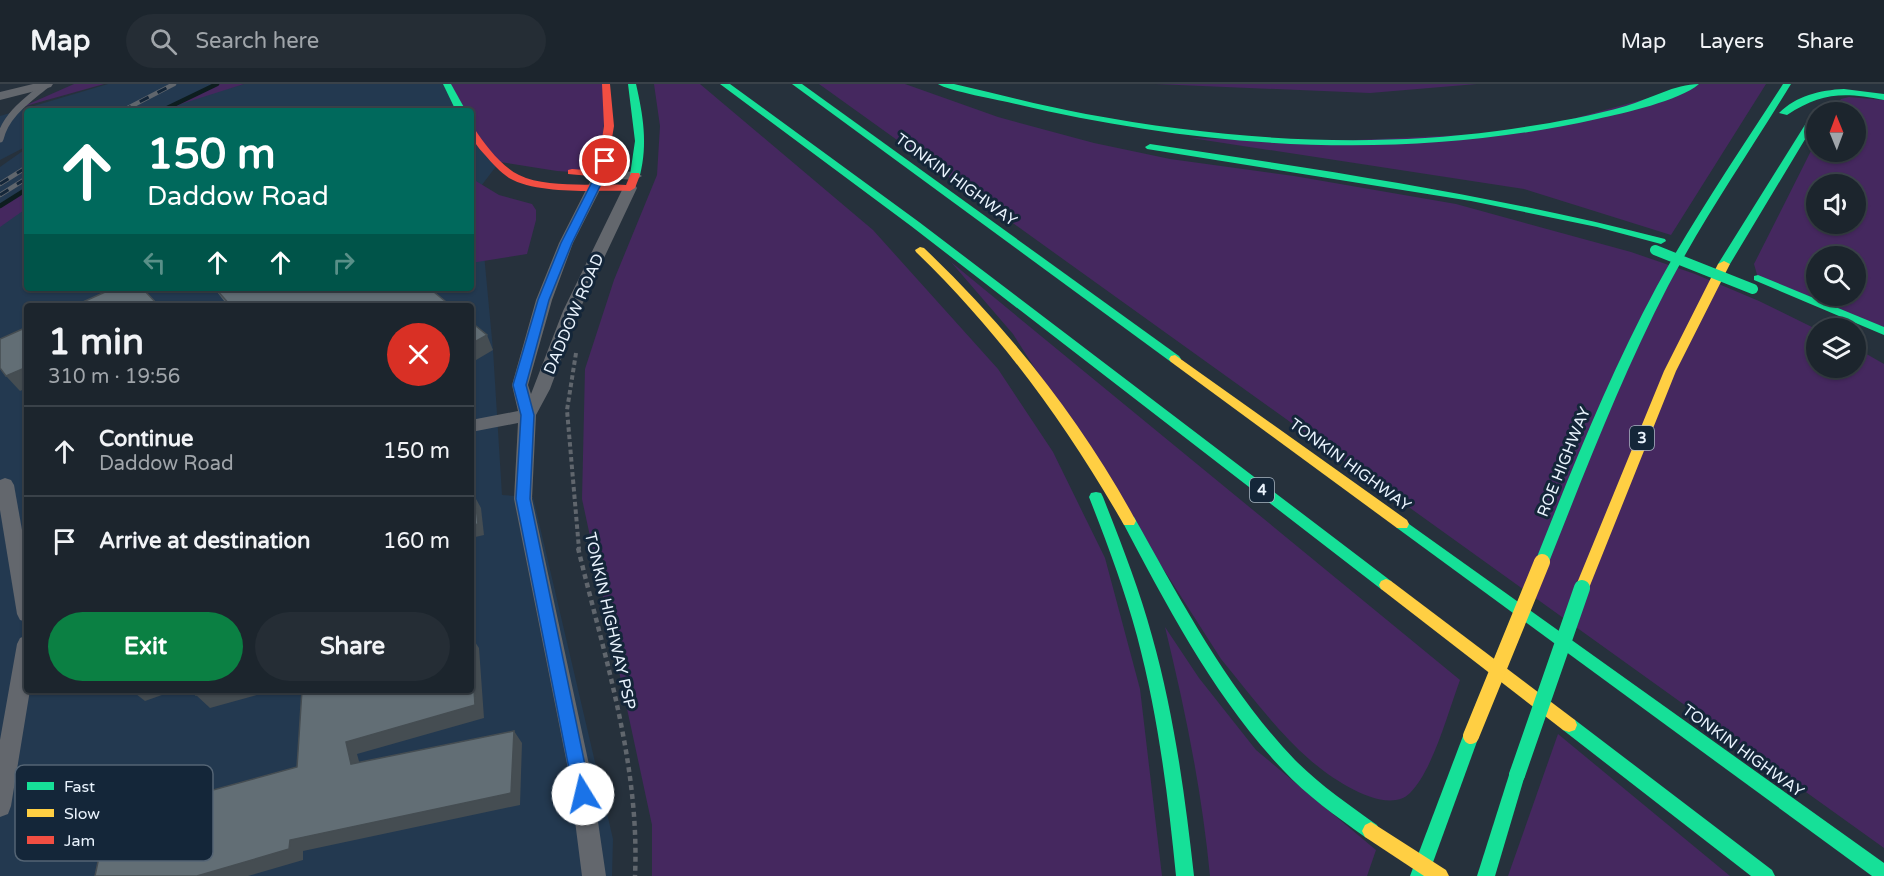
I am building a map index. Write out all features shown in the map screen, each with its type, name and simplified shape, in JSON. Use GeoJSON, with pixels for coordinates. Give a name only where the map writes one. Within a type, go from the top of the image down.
{"type":"FeatureCollection","features":[{"type":"Feature","properties":{"kind":"main road"},"geometry":{"type":"LineString","coordinates":[[447,84],[459,108]]}},
{"type":"Feature","properties":{"kind":"main road","name":"DADDOW ROAD"},"geometry":{"type":"LineString","coordinates":[[598,180],[609,126],[606,84]]}},
{"type":"Feature","properties":{"kind":"main road","name":"DADDOW ROAD"},"geometry":{"type":"LineString","coordinates":[[632,84],[643,146],[632,182]]}},
{"type":"Feature","properties":{"kind":"main road","name":"4"},"geometry":{"type":"LineString","coordinates":[[724,84],[915,224],[1766,876]]}},
{"type":"Feature","properties":{"kind":"main road","name":"TONKIN HIGHWAY"},"geometry":{"type":"LineString","coordinates":[[796,84],[1884,874]]}},
{"type":"Feature","properties":{"kind":"main road"},"geometry":{"type":"LineString","coordinates":[[936,86],[1136,125],[1214,135],[1349,142],[1455,138],[1515,132],[1614,112],[1655,100],[1695,84]]}},
{"type":"Feature","properties":{"kind":"main road","name":"ROE HIGHWAY"},"geometry":{"type":"LineString","coordinates":[[1421,870],[1471,736],[1603,411],[1648,313],[1717,195],[1787,84]]}},
{"type":"Feature","properties":{"kind":"main road"},"geometry":{"type":"LineString","coordinates":[[936,86],[1012,115]]}},
{"type":"Feature","properties":{"kind":"main road"},"geometry":{"type":"LineString","coordinates":[[1755,138],[1799,99],[1832,88],[1884,97]]}},
{"type":"Feature","properties":{"kind":"main road","name":"3"},"geometry":{"type":"LineString","coordinates":[[1824,102],[1832,88]]}},
{"type":"Feature","properties":{"kind":"main road"},"geometry":{"type":"LineString","coordinates":[[756,108],[878,214]]}},
{"type":"Feature","properties":{"kind":"main road","name":"3"},"geometry":{"type":"LineString","coordinates":[[1486,876],[1517,775],[1582,588],[1670,371],[1728,257],[1806,131]]}},
{"type":"Feature","properties":{"kind":"main road"},"geometry":{"type":"LineString","coordinates":[[474,136],[477,142],[514,177],[541,183],[598,180],[632,182]]}},
{"type":"Feature","properties":{"kind":"main road"},"geometry":{"type":"LineString","coordinates":[[1135,145],[1455,192],[1658,246],[1884,331]]}},
{"type":"Feature","properties":{"kind":"main road"},"geometry":{"type":"LineString","coordinates":[[500,162],[528,167]]}},
{"type":"Feature","properties":{"kind":"main road"},"geometry":{"type":"LineString","coordinates":[[552,171],[598,180]]}},
{"type":"Feature","properties":{"kind":"main road"},"geometry":{"type":"LineString","coordinates":[[913,244],[939,267],[1021,360],[1072,428],[1229,694],[1280,755],[1333,803],[1394,847],[1421,870],[1440,876]]}},
{"type":"Feature","properties":{"kind":"main road"},"geometry":{"type":"LineString","coordinates":[[1756,283],[1810,315]]}},
{"type":"Feature","properties":{"kind":"main road"},"geometry":{"type":"LineString","coordinates":[[1021,360],[1066,436],[1082,468]]}},
{"type":"Feature","properties":{"kind":"main road"},"geometry":{"type":"LineString","coordinates":[[1092,490],[1107,522],[1134,595],[1158,680],[1179,810],[1185,876]]}},
{"type":"Feature","properties":{"kind":"street"},"geometry":{"type":"LineString","coordinates":[[0,96],[47,84]]}},
{"type":"Feature","properties":{"kind":"street","name":"DADDOW ROAD"},"geometry":{"type":"LineString","coordinates":[[527,415],[519,385],[543,300],[566,243],[598,180]]}},
{"type":"Feature","properties":{"kind":"street","name":"DADDOW ROAD"},"geometry":{"type":"LineString","coordinates":[[527,415],[542,389],[571,312],[632,182]]}},
{"type":"Feature","properties":{"kind":"street"},"geometry":{"type":"LineString","coordinates":[[474,425],[527,415],[523,499],[580,774],[594,876]]}},
{"type":"Feature","properties":{"kind":"street"},"geometry":{"type":"LineString","coordinates":[[4,485],[24,597]]}},
{"type":"Feature","properties":{"kind":"street"},"geometry":{"type":"LineString","coordinates":[[0,806],[24,662]]}},
{"type":"Feature","properties":{"kind":"lane"},"geometry":{"type":"LineString","coordinates":[[0,139],[1,128],[10,116],[47,84]]}},
{"type":"Feature","properties":{"kind":"path","name":"TONKIN HIGHWAY PSP"},"geometry":{"type":"LineString","coordinates":[[576,350],[567,410],[578,547],[629,758],[636,853],[635,876]]}},
{"type":"Feature","properties":{"kind":"shaded area"},"geometry":{"type":"Polygon","coordinates":[[[74,84],[104,84],[22,107],[74,84]]]}},
{"type":"Feature","properties":{"kind":"shaded area"},"geometry":{"type":"Polygon","coordinates":[[[108,84],[217,84],[185,101],[244,84],[462,84],[504,156],[478,190],[493,350],[502,495],[533,497],[613,839],[612,876],[0,876],[0,167],[24,150],[24,291],[474,291],[474,108],[27,108],[108,84]]]}},
{"type":"Feature","properties":{"kind":"shaded area"},"geometry":{"type":"Polygon","coordinates":[[[217,84],[244,84],[175,108],[167,108],[217,84]]]}},
{"type":"Feature","properties":{"kind":"shaded area"},"geometry":{"type":"Polygon","coordinates":[[[447,84],[606,84],[601,174],[557,171],[500,162],[474,133],[474,108],[459,108],[447,84]]]}},
{"type":"Feature","properties":{"kind":"shaded area"},"geometry":{"type":"Polygon","coordinates":[[[654,84],[700,84],[873,230],[998,369],[1053,452],[1105,558],[1140,689],[1162,876],[652,876],[652,825],[582,499],[585,369],[614,280],[657,175],[660,126],[654,84]]]}},
{"type":"Feature","properties":{"kind":"shaded area"},"geometry":{"type":"Polygon","coordinates":[[[819,84],[905,84],[998,117],[1094,143],[1170,159],[1294,176],[1456,204],[1631,252],[1695,274],[1806,324],[1806,378],[1866,378],[1866,354],[1884,364],[1884,848],[819,84]]]}},
{"type":"Feature","properties":{"kind":"shaded area"},"geometry":{"type":"Polygon","coordinates":[[[1155,84],[1477,84],[1370,93],[1155,84]]]}},
{"type":"Feature","properties":{"kind":"shaded area"},"geometry":{"type":"Polygon","coordinates":[[[1700,84],[1766,84],[1671,235],[1524,189],[1191,138],[1313,142],[1524,132],[1700,84]]]}},
{"type":"Feature","properties":{"kind":"shaded area"},"geometry":{"type":"Polygon","coordinates":[[[1849,97],[1884,100],[1884,331],[1866,323],[1866,318],[1853,318],[1825,306],[1866,306],[1866,246],[1806,246],[1806,298],[1758,278],[1754,264],[1806,161],[1866,162],[1866,102],[1839,102],[1849,97]]]}},
{"type":"Feature","properties":{"kind":"shaded area"},"geometry":{"type":"Polygon","coordinates":[[[24,109],[24,148],[0,160],[0,116],[24,109]]]}},
{"type":"Feature","properties":{"kind":"shaded area"},"geometry":{"type":"Polygon","coordinates":[[[474,180],[499,195],[532,204],[536,210],[536,220],[527,254],[474,263],[474,180]]]}},
{"type":"Feature","properties":{"kind":"shaded area"},"geometry":{"type":"Polygon","coordinates":[[[24,191],[24,210],[0,227],[0,206],[24,191]]]}},
{"type":"Feature","properties":{"kind":"shaded area"},"geometry":{"type":"Polygon","coordinates":[[[951,262],[1460,680],[1433,756],[1410,793],[1400,799],[1387,800],[1358,792],[1318,767],[1274,724],[1221,659],[1013,334],[951,262]]]}},
{"type":"Feature","properties":{"kind":"shaded area"},"geometry":{"type":"Polygon","coordinates":[[[1165,627],[1199,678],[1256,750],[1376,850],[1367,876],[1210,876],[1192,750],[1165,627]]]}},
{"type":"Feature","properties":{"kind":"shaded area"},"geometry":{"type":"Polygon","coordinates":[[[1558,734],[1730,876],[1508,876],[1558,734]]]}},
{"type":"Feature","properties":{"kind":"building"},"geometry":{"type":"Polygon","coordinates":[[[107,291],[145,291],[156,303],[81,303],[107,291]]]}},
{"type":"Feature","properties":{"kind":"building"},"geometry":{"type":"Polygon","coordinates":[[[218,291],[433,291],[447,303],[228,303],[218,291]]]}},
{"type":"Feature","properties":{"kind":"building"},"geometry":{"type":"Polygon","coordinates":[[[474,324],[487,335],[474,342],[474,324]]]}},
{"type":"Feature","properties":{"kind":"building"},"geometry":{"type":"Polygon","coordinates":[[[24,328],[24,368],[6,376],[0,368],[0,339],[24,328]]]}},
{"type":"Feature","properties":{"kind":"building"},"geometry":{"type":"Polygon","coordinates":[[[474,497],[475,497],[478,524],[474,525],[474,497]]]}},
{"type":"Feature","properties":{"kind":"building"},"geometry":{"type":"Polygon","coordinates":[[[474,690],[475,705],[346,742],[351,764],[514,731],[511,793],[290,840],[289,849],[197,876],[95,876],[98,861],[213,861],[213,790],[297,767],[302,693],[474,693],[474,690]]]}},
{"type":"Feature","properties":{"kind":"waterway"},"geometry":{"type":"LineString","coordinates":[[167,108],[217,84]]}},
{"type":"Feature","properties":{"kind":"waterway"},"geometry":{"type":"LineString","coordinates":[[0,206],[24,191]]}},
{"type":"Feature","properties":{"kind":"railway"},"geometry":{"type":"LineString","coordinates":[[128,108],[174,84]]}},
{"type":"Feature","properties":{"kind":"railway"},"geometry":{"type":"LineString","coordinates":[[0,184],[24,169]]}},
{"type":"Feature","properties":{"kind":"railway"},"geometry":{"type":"LineString","coordinates":[[0,195],[24,180]]}},
{"type":"Feature","properties":{"kind":"traffic: fast"},"geometry":{"type":"LineString","coordinates":[[447,84],[459,108]]}},
{"type":"Feature","properties":{"kind":"traffic: fast"},"geometry":{"type":"LineString","coordinates":[[632,84],[639,118],[640,141],[635,175]]}},
{"type":"Feature","properties":{"kind":"traffic: fast"},"geometry":{"type":"LineString","coordinates":[[724,84],[915,224],[1386,585]]}},
{"type":"Feature","properties":{"kind":"traffic: fast"},"geometry":{"type":"LineString","coordinates":[[796,84],[1175,359]]}},
{"type":"Feature","properties":{"kind":"traffic: fast"},"geometry":{"type":"LineString","coordinates":[[942,84],[1033,106],[1146,127],[1204,135],[1322,143],[1440,140],[1498,134],[1609,113],[1644,104],[1695,84]]}},
{"type":"Feature","properties":{"kind":"traffic: fast"},"geometry":{"type":"LineString","coordinates":[[1542,562],[1598,422],[1663,286],[1692,234],[1787,84]]}},
{"type":"Feature","properties":{"kind":"traffic: fast"},"geometry":{"type":"LineString","coordinates":[[1784,113],[1808,98],[1832,92],[1856,92],[1884,97]]}},
{"type":"Feature","properties":{"kind":"traffic: fast"},"geometry":{"type":"LineString","coordinates":[[1724,264],[1806,130]]}},
{"type":"Feature","properties":{"kind":"traffic: fast"},"geometry":{"type":"LineString","coordinates":[[1150,147],[1407,186],[1534,210],[1661,241]]}},
{"type":"Feature","properties":{"kind":"traffic: fast"},"geometry":{"type":"LineString","coordinates":[[1655,250],[1753,289]]}},
{"type":"Feature","properties":{"kind":"traffic: fast"},"geometry":{"type":"LineString","coordinates":[[1758,278],[1884,331]]}},
{"type":"Feature","properties":{"kind":"traffic: fast"},"geometry":{"type":"LineString","coordinates":[[1096,497],[1131,590],[1156,683],[1173,777],[1185,876]]}},
{"type":"Feature","properties":{"kind":"traffic: fast"},"geometry":{"type":"LineString","coordinates":[[1129,521],[1203,652],[1229,692],[1258,730],[1291,766],[1328,800],[1371,831]]}},
{"type":"Feature","properties":{"kind":"traffic: fast"},"geometry":{"type":"LineString","coordinates":[[1402,524],[1884,874]]}},
{"type":"Feature","properties":{"kind":"traffic: fast"},"geometry":{"type":"LineString","coordinates":[[1517,775],[1582,588]]}},
{"type":"Feature","properties":{"kind":"traffic: fast"},"geometry":{"type":"LineString","coordinates":[[1569,725],[1766,876]]}},
{"type":"Feature","properties":{"kind":"traffic: fast"},"geometry":{"type":"LineString","coordinates":[[1419,876],[1471,736]]}},
{"type":"Feature","properties":{"kind":"traffic: fast"},"geometry":{"type":"LineString","coordinates":[[1486,876],[1517,775]]}},
{"type":"Feature","properties":{"kind":"traffic: slow"},"geometry":{"type":"LineString","coordinates":[[920,250],[980,311],[1035,377],[1084,447],[1129,521]]}},
{"type":"Feature","properties":{"kind":"traffic: slow"},"geometry":{"type":"LineString","coordinates":[[1582,588],[1670,371],[1724,264]]}},
{"type":"Feature","properties":{"kind":"traffic: slow"},"geometry":{"type":"LineString","coordinates":[[1175,359],[1402,524]]}},
{"type":"Feature","properties":{"kind":"traffic: slow"},"geometry":{"type":"LineString","coordinates":[[1471,736],[1542,562]]}},
{"type":"Feature","properties":{"kind":"traffic: slow"},"geometry":{"type":"LineString","coordinates":[[1386,585],[1569,725]]}},
{"type":"Feature","properties":{"kind":"traffic: slow"},"geometry":{"type":"LineString","coordinates":[[1371,831],[1440,876]]}},
{"type":"Feature","properties":{"kind":"traffic: jam"},"geometry":{"type":"LineString","coordinates":[[572,172],[601,174],[609,126],[606,84]]}},
{"type":"Feature","properties":{"kind":"traffic: jam"},"geometry":{"type":"LineString","coordinates":[[474,135],[504,169],[526,181],[539,184],[630,188],[635,175]]}},
{"type":"Feature","properties":{"kind":"route"},"geometry":{"type":"LineString","coordinates":[[583,794],[523,499],[527,415],[519,385],[543,300],[566,243],[601,174],[605,161]]}}]}
